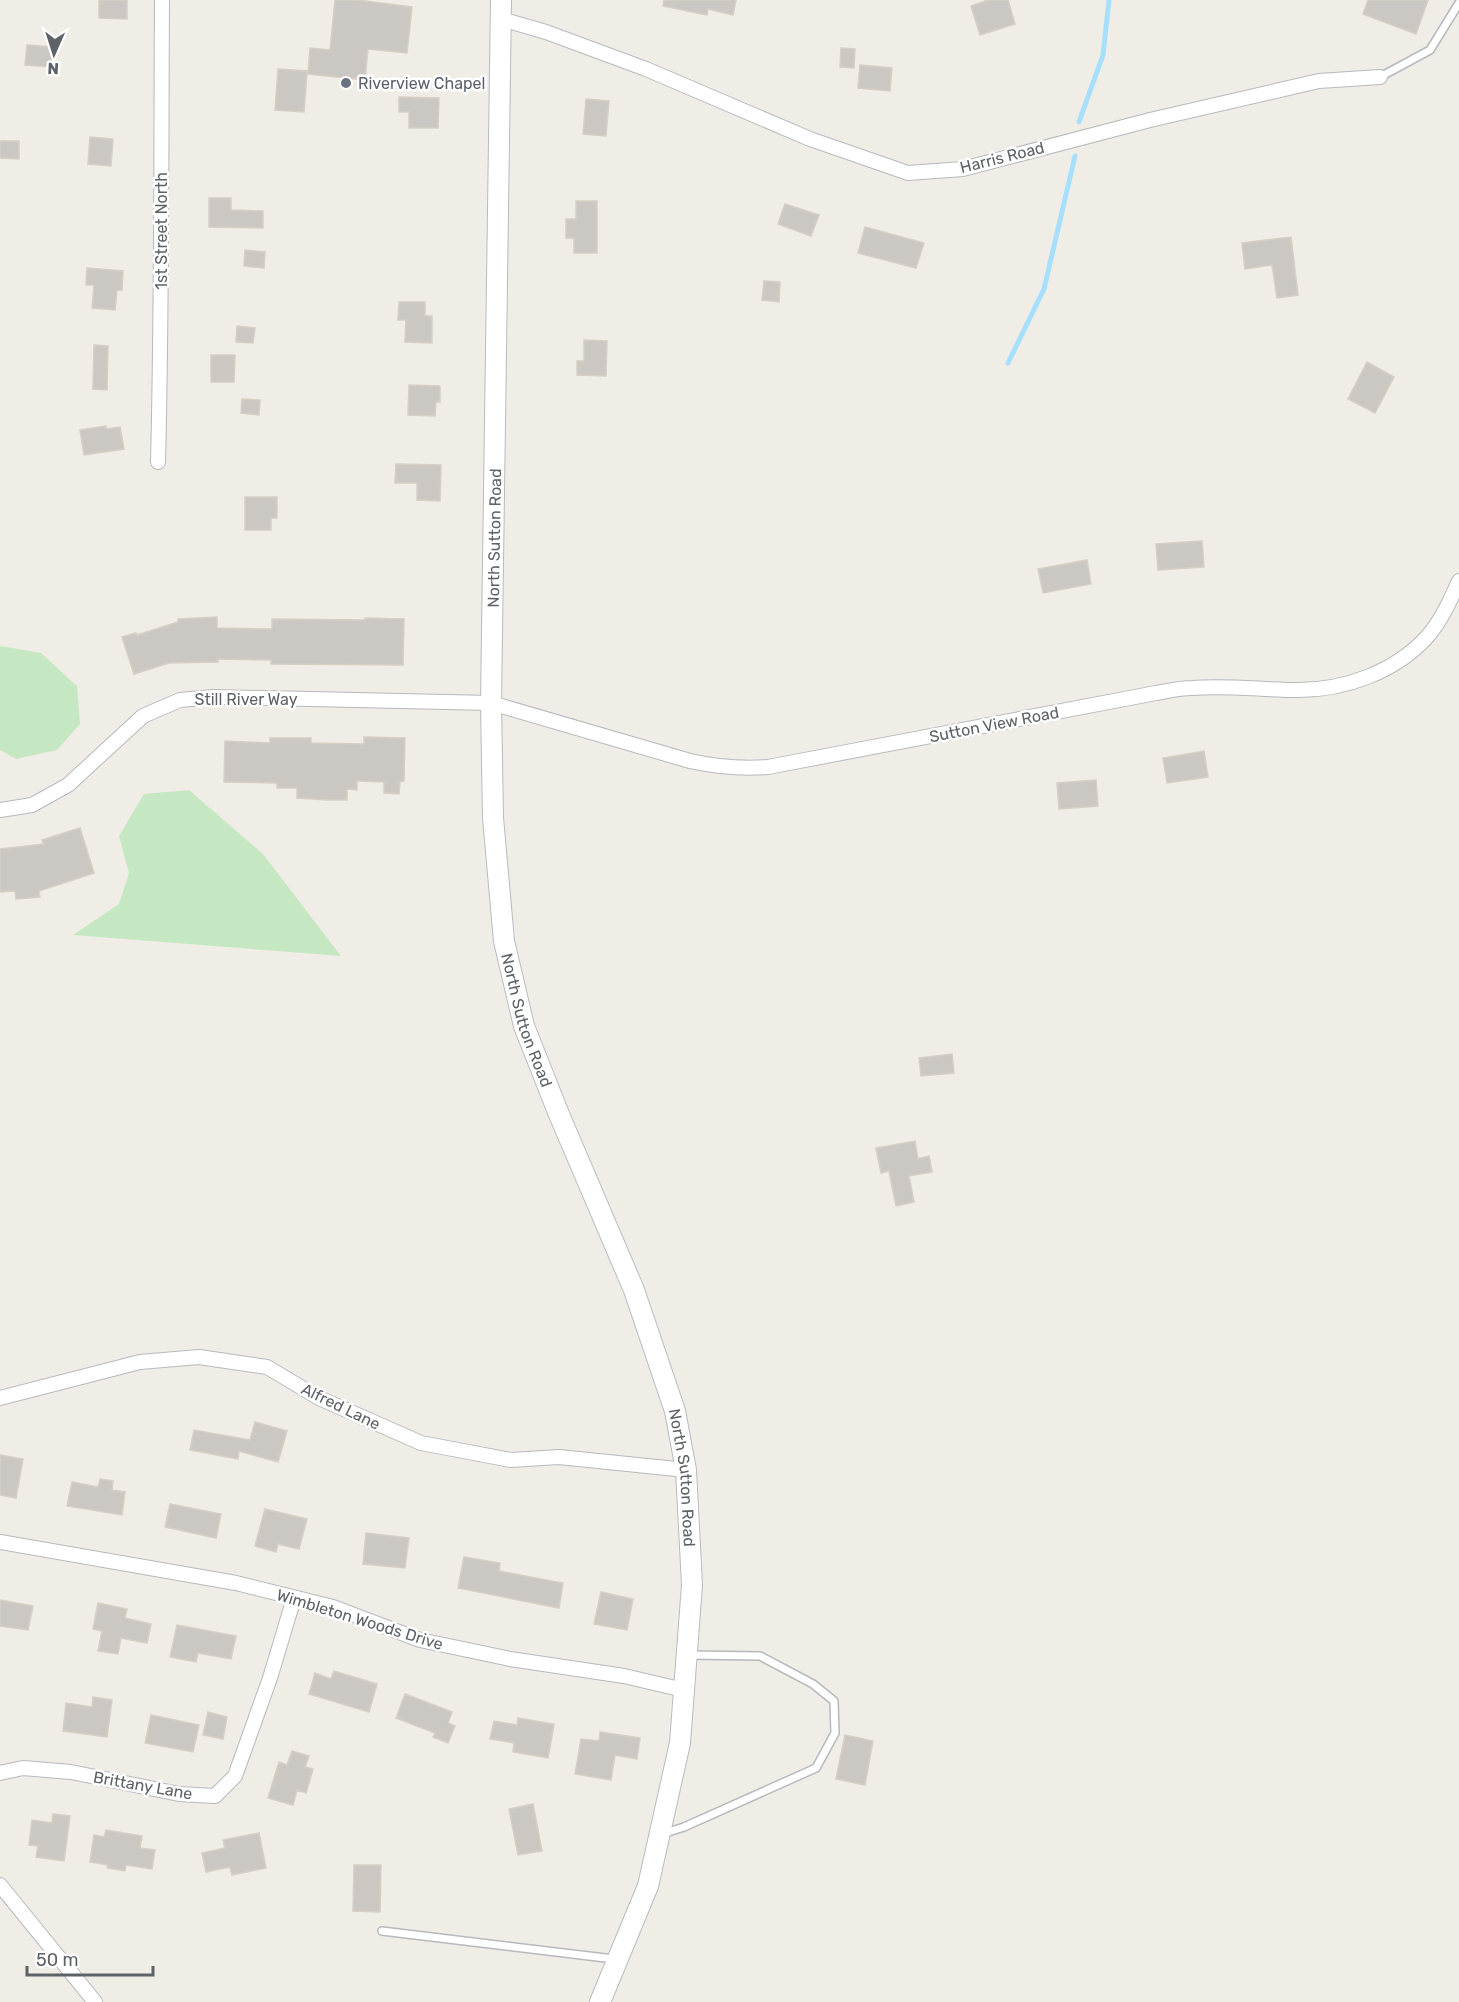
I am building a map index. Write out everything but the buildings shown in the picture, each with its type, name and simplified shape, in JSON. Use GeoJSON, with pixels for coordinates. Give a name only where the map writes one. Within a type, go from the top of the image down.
{"type":"FeatureCollection","features":[{"type":"Feature","properties":{"kind":"main road","name":"North Sutton Road"},"geometry":{"type":"LineString","coordinates":[[501,10],[491,703],[493,818],[504,940],[524,1026],[634,1290],[675,1411],[686,1470],[692,1584],[680,1743],[648,1886],[600,2002]]}},
{"type":"Feature","properties":{"kind":"street","name":"1st Street North"},"geometry":{"type":"LineString","coordinates":[[158,462],[161,324],[162,0]]}},
{"type":"Feature","properties":{"kind":"street","name":"Harris Road"},"geometry":{"type":"LineString","coordinates":[[501,10],[546,32],[624,61],[810,139],[908,173],[963,168],[1150,120],[1319,81],[1380,77]]}},
{"type":"Feature","properties":{"kind":"street","name":"Sutton View Road"},"geometry":{"type":"LineString","coordinates":[[491,703],[690,761],[717,767],[768,766],[1167,691],[1215,687],[1300,690],[1345,685],[1368,678],[1390,667],[1412,651],[1439,621],[1459,581]]}},
{"type":"Feature","properties":{"kind":"street","name":"Still River Way"},"geometry":{"type":"LineString","coordinates":[[0,810],[32,805],[68,785],[143,716],[180,700],[214,697],[462,700],[491,703]]}},
{"type":"Feature","properties":{"kind":"street","name":"Alfred Lane"},"geometry":{"type":"LineString","coordinates":[[0,1398],[140,1362],[199,1357],[267,1367],[319,1398],[421,1443],[511,1460],[559,1456],[686,1470]]}},
{"type":"Feature","properties":{"kind":"street","name":"Wimbleton Woods Drive"},"geometry":{"type":"LineString","coordinates":[[0,1542],[236,1582],[333,1607],[420,1640],[510,1659],[624,1676],[684,1690]]}},
{"type":"Feature","properties":{"kind":"street","name":"Brittany Lane"},"geometry":{"type":"LineString","coordinates":[[0,1773],[23,1768],[71,1772],[178,1794],[215,1796],[235,1776],[270,1678],[294,1598]]}},
{"type":"Feature","properties":{"kind":"street"},"geometry":{"type":"LineString","coordinates":[[0,1885],[95,2002]]}},
{"type":"Feature","properties":{"kind":"lane"},"geometry":{"type":"LineString","coordinates":[[1380,77],[1430,50],[1459,3]]}},
{"type":"Feature","properties":{"kind":"lane"},"geometry":{"type":"LineString","coordinates":[[659,1835],[684,1827],[816,1768],[835,1733],[834,1701],[813,1684],[760,1656],[687,1654]]}},
{"type":"Feature","properties":{"kind":"lane"},"geometry":{"type":"LineString","coordinates":[[382,1930],[617,1959]]}},
{"type":"Feature","properties":{"kind":"green space"},"geometry":{"type":"Polygon","coordinates":[[[0,646],[41,653],[77,686],[80,724],[57,750],[16,759],[0,750],[0,646]]]}},
{"type":"Feature","properties":{"kind":"green space"},"geometry":{"type":"Polygon","coordinates":[[[189,790],[263,854],[341,956],[73,935],[119,904],[129,873],[119,836],[144,794],[189,790]]]}},
{"type":"Feature","properties":{"kind":"waterway"},"geometry":{"type":"LineString","coordinates":[[1079,122],[1103,55],[1109,0]]}},
{"type":"Feature","properties":{"kind":"waterway"},"geometry":{"type":"LineString","coordinates":[[1008,363],[1044,289],[1075,156]]}},
{"type":"Feature","properties":{"kind":"place","name":"Riverview Chapel"},"geometry":{"type":"Point","coordinates":[346,83]}}]}
